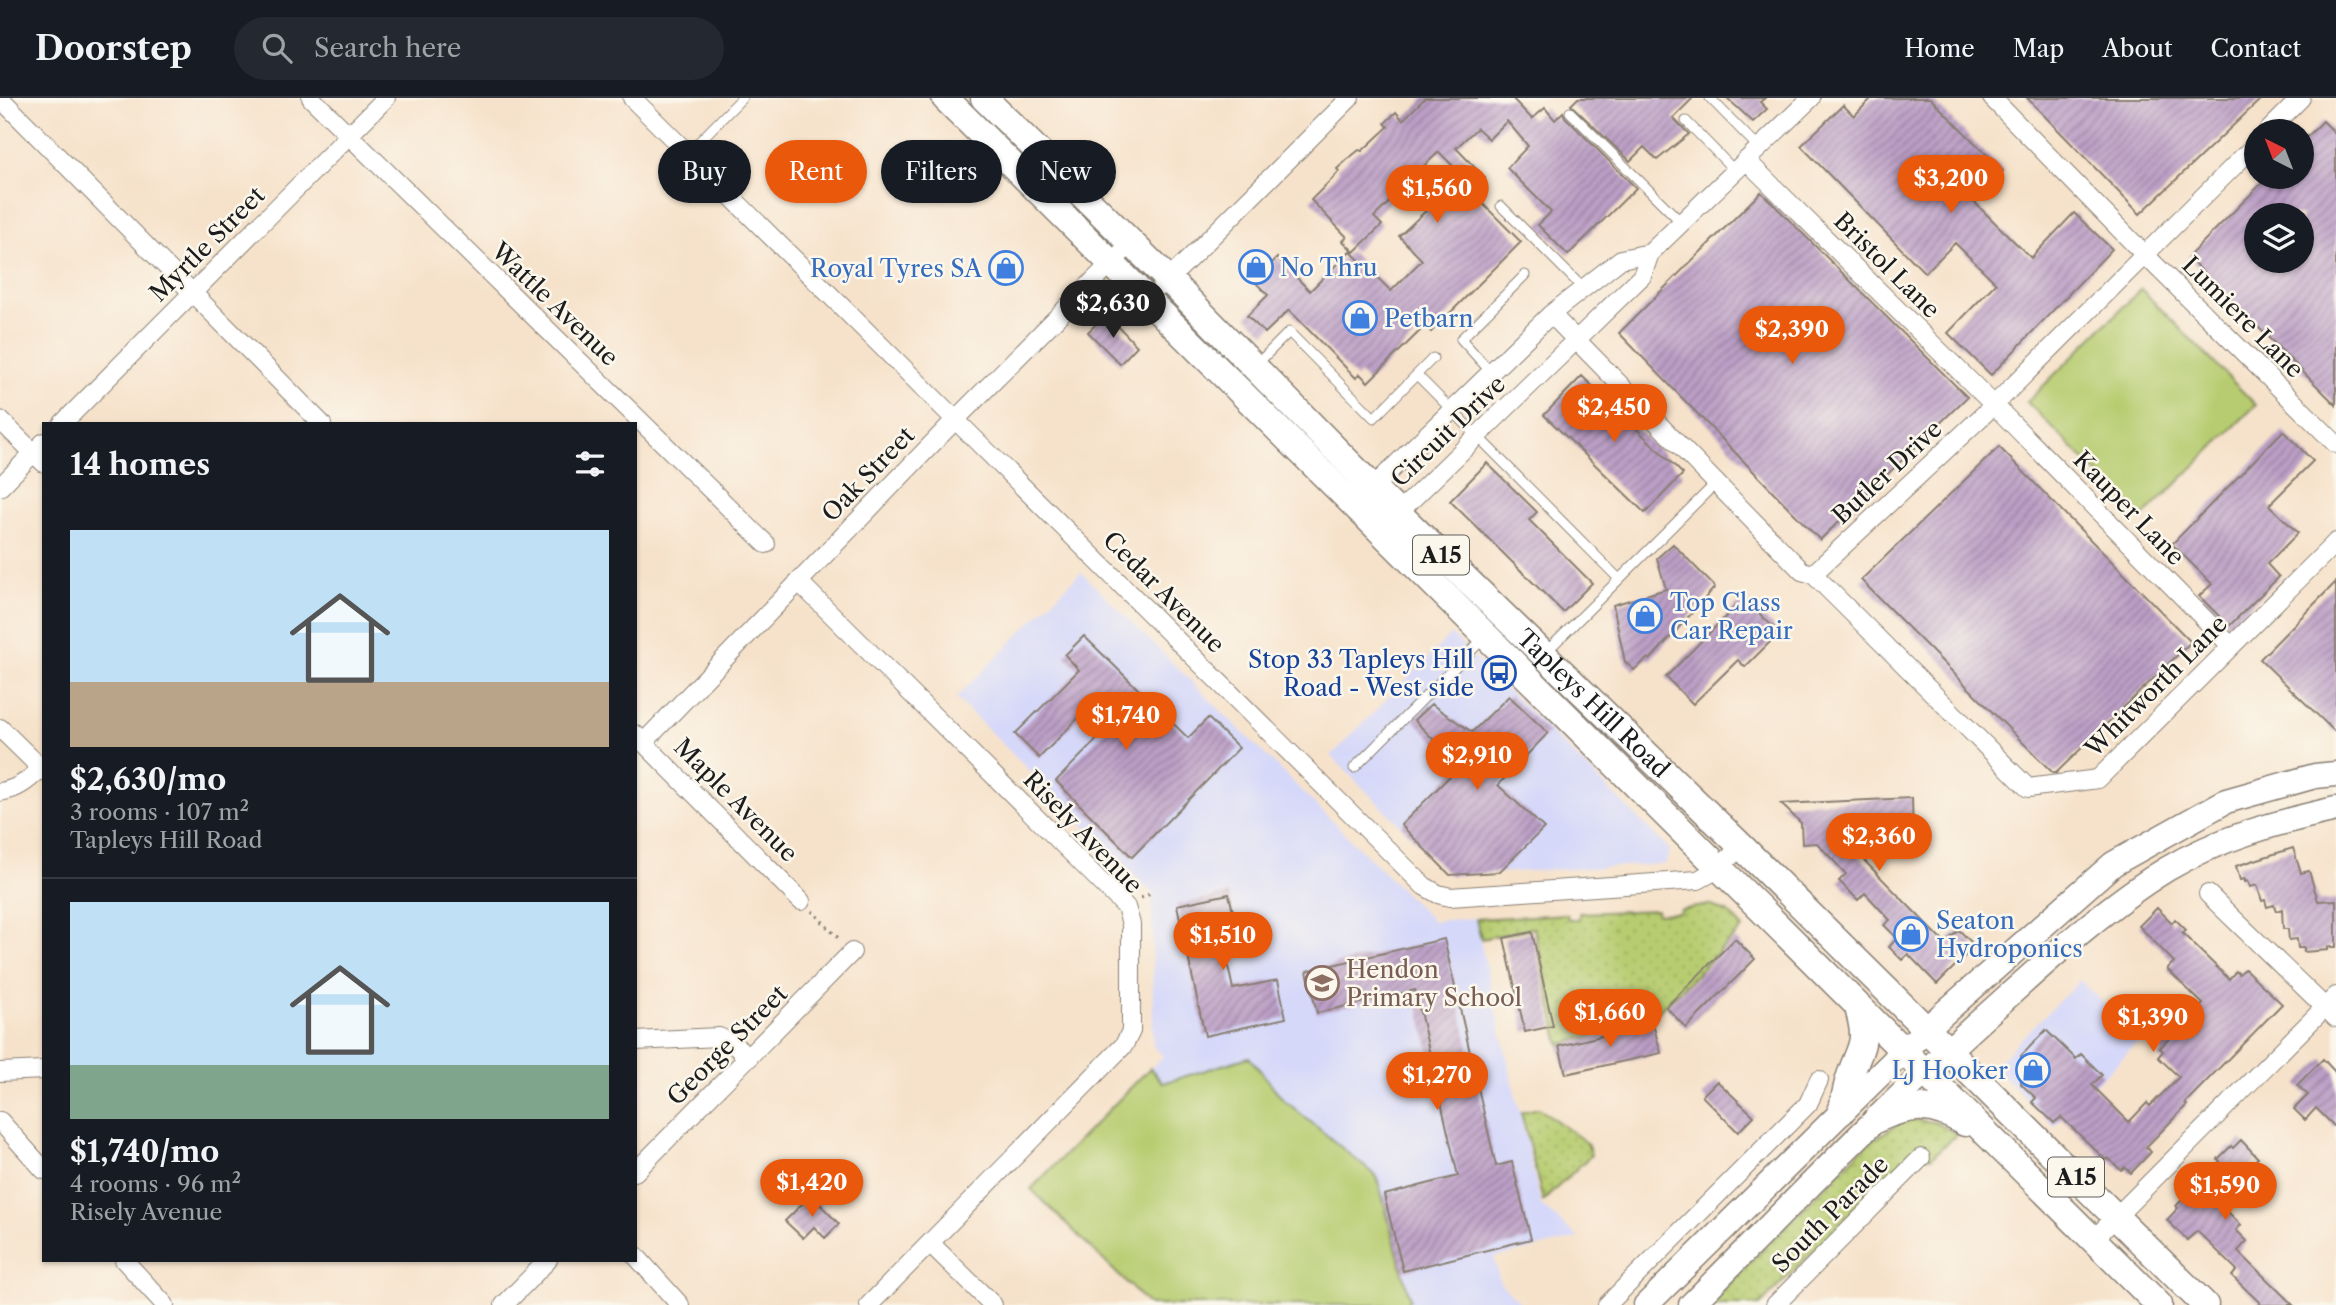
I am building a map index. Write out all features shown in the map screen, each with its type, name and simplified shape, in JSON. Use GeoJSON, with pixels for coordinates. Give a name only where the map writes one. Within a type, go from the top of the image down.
{"type":"FeatureCollection","features":[{"type":"Feature","properties":{"kind":"main road","name":"Tapleys Hill Road"},"geometry":{"type":"LineString","coordinates":[[945,98],[2159,1305]]}},
{"type":"Feature","properties":{"kind":"main road","name":"Tapleys Hill Road"},"geometry":{"type":"LineString","coordinates":[[984,98],[1168,279],[1398,513],[1741,846],[2205,1305]]}},
{"type":"Feature","properties":{"kind":"main road"},"geometry":{"type":"LineString","coordinates":[[1647,1305],[1902,1051],[2113,864],[2226,801],[2315,776],[2336,774]]}},
{"type":"Feature","properties":{"kind":"main road"},"geometry":{"type":"LineString","coordinates":[[1691,1305],[1923,1072],[2050,957],[2168,869],[2272,823],[2336,809]]}},
{"type":"Feature","properties":{"kind":"main road"},"geometry":{"type":"LineString","coordinates":[[1841,1112],[1850,1077],[1862,1051],[1863,1026],[1858,1007]]}},
{"type":"Feature","properties":{"kind":"main road"},"geometry":{"type":"LineString","coordinates":[[1877,1119],[1900,1109],[1921,1106],[1950,1114],[1987,1136]]}},
{"type":"Feature","properties":{"kind":"street"},"geometry":{"type":"LineString","coordinates":[[0,98],[320,422]]}},
{"type":"Feature","properties":{"kind":"street","name":"Wattle Avenue"},"geometry":{"type":"LineString","coordinates":[[311,98],[766,544]]}},
{"type":"Feature","properties":{"kind":"street","name":"Myrtle Street"},"geometry":{"type":"LineString","coordinates":[[64,422],[386,98]]}},
{"type":"Feature","properties":{"kind":"street","name":"Cedar Avenue"},"geometry":{"type":"LineString","coordinates":[[632,98],[675,140]]}},
{"type":"Feature","properties":{"kind":"street"},"geometry":{"type":"LineString","coordinates":[[1147,301],[1350,98]]}},
{"type":"Feature","properties":{"kind":"street","name":"Circuit Drive"},"geometry":{"type":"LineString","coordinates":[[1650,253],[1621,259],[1551,314],[1373,487],[1367,518],[1398,513],[1642,276],[1650,253],[1811,98]]}},
{"type":"Feature","properties":{"kind":"street","name":"Lumiere Lane"},"geometry":{"type":"LineString","coordinates":[[1992,98],[2336,444]]}},
{"type":"Feature","properties":{"kind":"street"},"geometry":{"type":"LineString","coordinates":[[2280,119],[2301,98]]}},
{"type":"Feature","properties":{"kind":"street","name":"Butler Drive"},"geometry":{"type":"LineString","coordinates":[[1813,574],[1994,405],[2244,156]]}},
{"type":"Feature","properties":{"kind":"street","name":"Bristol Lane"},"geometry":{"type":"LineString","coordinates":[[1747,160],[1994,405]]}},
{"type":"Feature","properties":{"kind":"street","name":"Cedar Avenue"},"geometry":{"type":"LineString","coordinates":[[738,203],[1424,886],[1450,897],[1698,880],[1718,869],[1741,846]]}},
{"type":"Feature","properties":{"kind":"street","name":"Oak Street"},"geometry":{"type":"LineString","coordinates":[[640,738],[1131,243]]}},
{"type":"Feature","properties":{"kind":"street"},"geometry":{"type":"LineString","coordinates":[[1551,314],[1802,571],[1813,574]]}},
{"type":"Feature","properties":{"kind":"street","name":"Kauper Lane"},"geometry":{"type":"LineString","coordinates":[[1994,405],[2230,645]]}},
{"type":"Feature","properties":{"kind":"street"},"geometry":{"type":"LineString","coordinates":[[0,420],[40,453],[0,486]]}},
{"type":"Feature","properties":{"kind":"street","name":"Whitworth Lane"},"geometry":{"type":"LineString","coordinates":[[1813,574],[2028,788],[2098,779],[2336,542]]}},
{"type":"Feature","properties":{"kind":"street","name":"Risely Avenue"},"geometry":{"type":"LineString","coordinates":[[798,581],[1126,907],[1130,915],[1131,1031],[1124,1045],[870,1305]]}},
{"type":"Feature","properties":{"kind":"street"},"geometry":{"type":"LineString","coordinates":[[0,728],[42,770],[14,790],[0,792]]}},
{"type":"Feature","properties":{"kind":"street","name":"Maple Avenue"},"geometry":{"type":"LineString","coordinates":[[640,738],[801,901]]}},
{"type":"Feature","properties":{"kind":"street"},"geometry":{"type":"LineString","coordinates":[[2093,1240],[2332,1007],[2208,894]]}},
{"type":"Feature","properties":{"kind":"street","name":"George Street"},"geometry":{"type":"LineString","coordinates":[[637,1170],[852,952]]}},
{"type":"Feature","properties":{"kind":"street"},"geometry":{"type":"LineString","coordinates":[[637,1041],[719,1037],[732,1043],[749,1058]]}},
{"type":"Feature","properties":{"kind":"street"},"geometry":{"type":"LineString","coordinates":[[0,1072],[42,1070]]}},
{"type":"Feature","properties":{"kind":"street"},"geometry":{"type":"LineString","coordinates":[[1607,1305],[1808,1104],[1819,1080]]}},
{"type":"Feature","properties":{"kind":"street"},"geometry":{"type":"LineString","coordinates":[[0,1121],[42,1168]]}},
{"type":"Feature","properties":{"kind":"street","name":"South Parade"},"geometry":{"type":"LineString","coordinates":[[1775,1305],[1920,1158]]}},
{"type":"Feature","properties":{"kind":"street"},"geometry":{"type":"LineString","coordinates":[[1713,1199],[1745,1205]]}},
{"type":"Feature","properties":{"kind":"street"},"geometry":{"type":"LineString","coordinates":[[930,1243],[993,1305]]}},
{"type":"Feature","properties":{"kind":"street"},"geometry":{"type":"LineString","coordinates":[[637,1257],[680,1305]]}},
{"type":"Feature","properties":{"kind":"street"},"geometry":{"type":"LineString","coordinates":[[126,1262],[164,1305]]}},
{"type":"Feature","properties":{"kind":"street"},"geometry":{"type":"LineString","coordinates":[[504,1305],[546,1262]]}},
{"type":"Feature","properties":{"kind":"lane"},"geometry":{"type":"LineString","coordinates":[[701,140],[742,98]]}},
{"type":"Feature","properties":{"kind":"lane"},"geometry":{"type":"LineString","coordinates":[[1710,98],[1747,160]]}},
{"type":"Feature","properties":{"kind":"lane"},"geometry":{"type":"LineString","coordinates":[[1570,112],[1682,223]]}},
{"type":"Feature","properties":{"kind":"lane"},"geometry":{"type":"LineString","coordinates":[[1686,121],[1747,160]]}},
{"type":"Feature","properties":{"kind":"lane"},"geometry":{"type":"LineString","coordinates":[[1501,206],[1584,289]]}},
{"type":"Feature","properties":{"kind":"lane"},"geometry":{"type":"LineString","coordinates":[[1491,372],[1461,339],[1525,275]]}},
{"type":"Feature","properties":{"kind":"lane"},"geometry":{"type":"LineString","coordinates":[[1254,367],[1289,332],[1374,418],[1433,358]]}},
{"type":"Feature","properties":{"kind":"lane"},"geometry":{"type":"LineString","coordinates":[[1417,375],[1619,579]]}},
{"type":"Feature","properties":{"kind":"lane"},"geometry":{"type":"LineString","coordinates":[[1544,654],[1716,483]]}},
{"type":"Feature","properties":{"kind":"lane"},"geometry":{"type":"LineString","coordinates":[[1353,768],[1485,637]]}},
{"type":"Feature","properties":{"kind":"path"},"geometry":{"type":"LineString","coordinates":[[801,901],[852,952]]}},
{"type":"Feature","properties":{"kind":"shaded area","name":"Hendon Primary School"},"geometry":{"type":"Polygon","coordinates":[[[1081,572],[1433,921],[1475,918],[1541,1205],[1579,1238],[1494,1258],[1500,1283],[1523,1305],[1149,1305],[1031,1189],[1163,1056],[1153,1046],[1152,893],[956,698],[1081,572]]]}},
{"type":"Feature","properties":{"kind":"shaded area"},"geometry":{"type":"Polygon","coordinates":[[[1451,634],[1670,850],[1665,864],[1450,875],[1331,756],[1451,634]]]}},
{"type":"Feature","properties":{"kind":"shaded area"},"geometry":{"type":"Polygon","coordinates":[[[2080,980],[2140,1040],[2054,1126],[1994,1066],[2080,980]]]}},
{"type":"Feature","properties":{"kind":"green space"},"geometry":{"type":"Polygon","coordinates":[[[2141,289],[2256,405],[2142,518],[2027,402],[2141,289]]]}},
{"type":"Feature","properties":{"kind":"green space"},"geometry":{"type":"Polygon","coordinates":[[[1709,905],[1729,913],[1743,928],[1648,1022],[1560,1044],[1534,928],[1481,939],[1476,919],[1567,914],[1568,919],[1579,919],[1579,913],[1657,910],[1658,914],[1679,913],[1680,910],[1709,905]]]}},
{"type":"Feature","properties":{"kind":"green space"},"geometry":{"type":"Polygon","coordinates":[[[1249,1057],[1283,1099],[1377,1177],[1410,1299],[1405,1305],[1149,1305],[1031,1189],[1150,1068],[1163,1083],[1249,1057]]]}},
{"type":"Feature","properties":{"kind":"green space"},"geometry":{"type":"Polygon","coordinates":[[[1539,1108],[1587,1143],[1591,1155],[1543,1201],[1521,1112],[1539,1108]]]}},
{"type":"Feature","properties":{"kind":"green space"},"geometry":{"type":"Polygon","coordinates":[[[1907,1119],[1935,1122],[1957,1134],[1931,1158],[1917,1146],[1760,1305],[1708,1305],[1869,1142],[1907,1119]]]}},
{"type":"Feature","properties":{"kind":"building"},"geometry":{"type":"Polygon","coordinates":[[[1425,98],[1512,98],[1532,119],[1545,108],[1555,120],[1563,112],[1636,188],[1568,255],[1538,225],[1551,212],[1507,168],[1528,146],[1507,121],[1489,139],[1477,128],[1456,148],[1485,178],[1471,192],[1521,242],[1431,332],[1425,326],[1368,382],[1360,374],[1356,378],[1289,310],[1265,333],[1247,316],[1268,295],[1254,281],[1277,258],[1310,291],[1350,251],[1391,291],[1422,260],[1399,236],[1463,176],[1439,152],[1405,183],[1407,185],[1374,217],[1382,225],[1354,252],[1343,241],[1347,237],[1311,200],[1335,176],[1339,171],[1337,169],[1388,127],[1385,123],[1396,112],[1403,120],[1425,98]]]}},
{"type":"Feature","properties":{"kind":"building"},"geometry":{"type":"Polygon","coordinates":[[[1578,98],[1693,98],[1673,118],[1689,134],[1657,160],[1644,147],[1630,161],[1571,105],[1578,98]]]}},
{"type":"Feature","properties":{"kind":"building"},"geometry":{"type":"Polygon","coordinates":[[[1727,98],[1765,98],[1760,102],[1767,109],[1753,122],[1727,98]]]}},
{"type":"Feature","properties":{"kind":"building"},"geometry":{"type":"Polygon","coordinates":[[[1872,98],[1930,98],[2003,171],[1973,201],[2031,258],[2074,213],[2112,249],[1991,375],[1948,333],[1996,283],[1955,243],[1925,273],[1801,146],[1843,105],[1854,116],[1872,98]]]}},
{"type":"Feature","properties":{"kind":"building"},"geometry":{"type":"Polygon","coordinates":[[[2027,98],[2262,98],[2140,214],[2027,98]]]}},
{"type":"Feature","properties":{"kind":"building"},"geometry":{"type":"Polygon","coordinates":[[[2323,121],[2336,134],[2336,405],[2188,257],[2256,189],[2314,189],[2314,130],[2323,121]]]}},
{"type":"Feature","properties":{"kind":"building"},"geometry":{"type":"Polygon","coordinates":[[[1761,192],[1967,397],[1820,540],[1619,333],[1761,192]]]}},
{"type":"Feature","properties":{"kind":"building"},"geometry":{"type":"Polygon","coordinates":[[[1104,316],[1137,346],[1120,364],[1088,332],[1104,316]]]}},
{"type":"Feature","properties":{"kind":"building"},"geometry":{"type":"Polygon","coordinates":[[[1582,376],[1683,474],[1645,513],[1544,415],[1582,376]]]}},
{"type":"Feature","properties":{"kind":"building"},"geometry":{"type":"Polygon","coordinates":[[[2283,431],[2313,461],[2269,505],[2298,533],[2267,564],[2279,577],[2229,626],[2199,596],[2212,584],[2172,544],[2283,431]]]}},
{"type":"Feature","properties":{"kind":"building"},"geometry":{"type":"Polygon","coordinates":[[[1999,447],[2191,642],[2056,773],[2053,773],[1861,580],[1999,447]]]}},
{"type":"Feature","properties":{"kind":"building"},"geometry":{"type":"Polygon","coordinates":[[[1487,463],[1537,512],[1529,520],[1592,583],[1563,612],[1450,501],[1487,463]]]}},
{"type":"Feature","properties":{"kind":"building"},"geometry":{"type":"Polygon","coordinates":[[[1673,544],[1715,587],[1650,660],[1648,658],[1634,670],[1625,662],[1613,605],[1666,589],[1657,558],[1673,544]]]}},
{"type":"Feature","properties":{"kind":"building"},"geometry":{"type":"Polygon","coordinates":[[[2336,582],[2336,733],[2260,659],[2336,582]]]}},
{"type":"Feature","properties":{"kind":"building"},"geometry":{"type":"Polygon","coordinates":[[[1737,605],[1751,605],[1779,633],[1745,667],[1738,660],[1693,704],[1666,677],[1737,605]]]}},
{"type":"Feature","properties":{"kind":"building"},"geometry":{"type":"Polygon","coordinates":[[[1084,636],[1188,738],[1208,718],[1239,748],[1132,857],[1056,781],[1121,715],[1101,695],[1039,758],[1015,734],[1079,670],[1065,655],[1084,636]]]}},
{"type":"Feature","properties":{"kind":"building"},"geometry":{"type":"Polygon","coordinates":[[[1509,696],[1548,733],[1498,785],[1544,828],[1499,872],[1450,875],[1401,825],[1460,766],[1414,720],[1431,704],[1472,732],[1509,696]]]}},
{"type":"Feature","properties":{"kind":"building"},"geometry":{"type":"Polygon","coordinates":[[[1912,798],[1913,838],[1845,841],[1945,943],[1959,930],[1975,946],[1937,984],[1908,954],[1902,960],[1889,947],[1897,938],[1884,925],[1890,920],[1865,893],[1858,900],[1839,881],[1846,874],[1817,843],[1802,844],[1801,823],[1781,804],[1912,798]]]}},
{"type":"Feature","properties":{"kind":"building"},"geometry":{"type":"Polygon","coordinates":[[[2293,848],[2301,873],[2309,871],[2318,901],[2336,900],[2336,947],[2304,952],[2304,948],[2298,948],[2297,939],[2289,940],[2288,929],[2283,929],[2282,909],[2276,911],[2274,905],[2267,907],[2257,885],[2250,887],[2248,881],[2240,880],[2236,866],[2293,848]]]}},
{"type":"Feature","properties":{"kind":"building"},"geometry":{"type":"Polygon","coordinates":[[[1229,894],[1235,921],[1219,924],[1233,989],[1278,980],[1286,1018],[1205,1036],[1177,905],[1229,894]]]}},
{"type":"Feature","properties":{"kind":"building"},"geometry":{"type":"Polygon","coordinates":[[[2157,908],[2172,923],[2175,919],[2186,930],[2182,933],[2229,979],[2236,971],[2239,974],[2245,969],[2282,1004],[2185,1103],[2187,1105],[2146,1147],[2151,1152],[2131,1173],[2125,1167],[2121,1170],[2108,1158],[2106,1160],[2061,1117],[2054,1123],[2032,1102],[2036,1098],[2021,1084],[2021,1056],[2046,1030],[2076,1059],[2081,1054],[2102,1075],[2092,1085],[2129,1122],[2147,1103],[2150,1106],[2179,1077],[2158,1057],[2163,1051],[2160,1048],[2203,1004],[2167,969],[2174,962],[2139,926],[2157,908]]]}},
{"type":"Feature","properties":{"kind":"building"},"geometry":{"type":"Polygon","coordinates":[[[1532,932],[1553,1026],[1525,1032],[1504,938],[1532,932]]]}},
{"type":"Feature","properties":{"kind":"building"},"geometry":{"type":"Polygon","coordinates":[[[1444,939],[1496,1166],[1512,1162],[1531,1239],[1403,1271],[1384,1195],[1458,1176],[1415,990],[1317,1013],[1307,971],[1444,939]]]}},
{"type":"Feature","properties":{"kind":"building"},"geometry":{"type":"Polygon","coordinates":[[[1735,939],[1755,959],[1686,1028],[1666,1007],[1735,939]]]}},
{"type":"Feature","properties":{"kind":"building"},"geometry":{"type":"Polygon","coordinates":[[[1653,1024],[1661,1053],[1566,1074],[1559,1046],[1653,1024]]]}},
{"type":"Feature","properties":{"kind":"building"},"geometry":{"type":"Polygon","coordinates":[[[2323,1059],[2336,1073],[2336,1128],[2316,1108],[2305,1120],[2294,1109],[2308,1095],[2297,1085],[2323,1059]]]}},
{"type":"Feature","properties":{"kind":"building"},"geometry":{"type":"Polygon","coordinates":[[[1717,1081],[1754,1116],[1738,1132],[1702,1096],[1717,1081]]]}},
{"type":"Feature","properties":{"kind":"building"},"geometry":{"type":"Polygon","coordinates":[[[2241,1140],[2258,1158],[2229,1187],[2236,1194],[2223,1207],[2241,1225],[2236,1230],[2247,1241],[2238,1251],[2293,1305],[2258,1305],[2260,1303],[2232,1276],[2237,1270],[2197,1231],[2187,1240],[2167,1220],[2178,1208],[2176,1206],[2220,1161],[2218,1159],[2241,1140]]]}},
{"type":"Feature","properties":{"kind":"building"},"geometry":{"type":"Polygon","coordinates":[[[811,1195],[839,1224],[825,1238],[814,1227],[803,1238],[785,1221],[811,1195]]]}},
{"type":"Feature","properties":{"kind":"place","name":"No Thru"},"geometry":{"type":"Point","coordinates":[1256,267]}},
{"type":"Feature","properties":{"kind":"place","name":"Royal Tyres SA"},"geometry":{"type":"Point","coordinates":[1006,268]}},
{"type":"Feature","properties":{"kind":"place","name":"Petbarn"},"geometry":{"type":"Point","coordinates":[1360,318]}},
{"type":"Feature","properties":{"kind":"place","name":"Top Class Car Repair"},"geometry":{"type":"Point","coordinates":[1645,616]}},
{"type":"Feature","properties":{"kind":"place","name":"Stop 33 Tapleys Hill Road - West side"},"geometry":{"type":"Point","coordinates":[1499,673]}},
{"type":"Feature","properties":{"kind":"place","name":"Seaton Hydroponics"},"geometry":{"type":"Point","coordinates":[1911,934]}},
{"type":"Feature","properties":{"kind":"place","name":"Hendon Primary School"},"geometry":{"type":"Point","coordinates":[1322,983]}},
{"type":"Feature","properties":{"kind":"place","name":"LJ Hooker"},"geometry":{"type":"Point","coordinates":[2033,1070]}}]}
